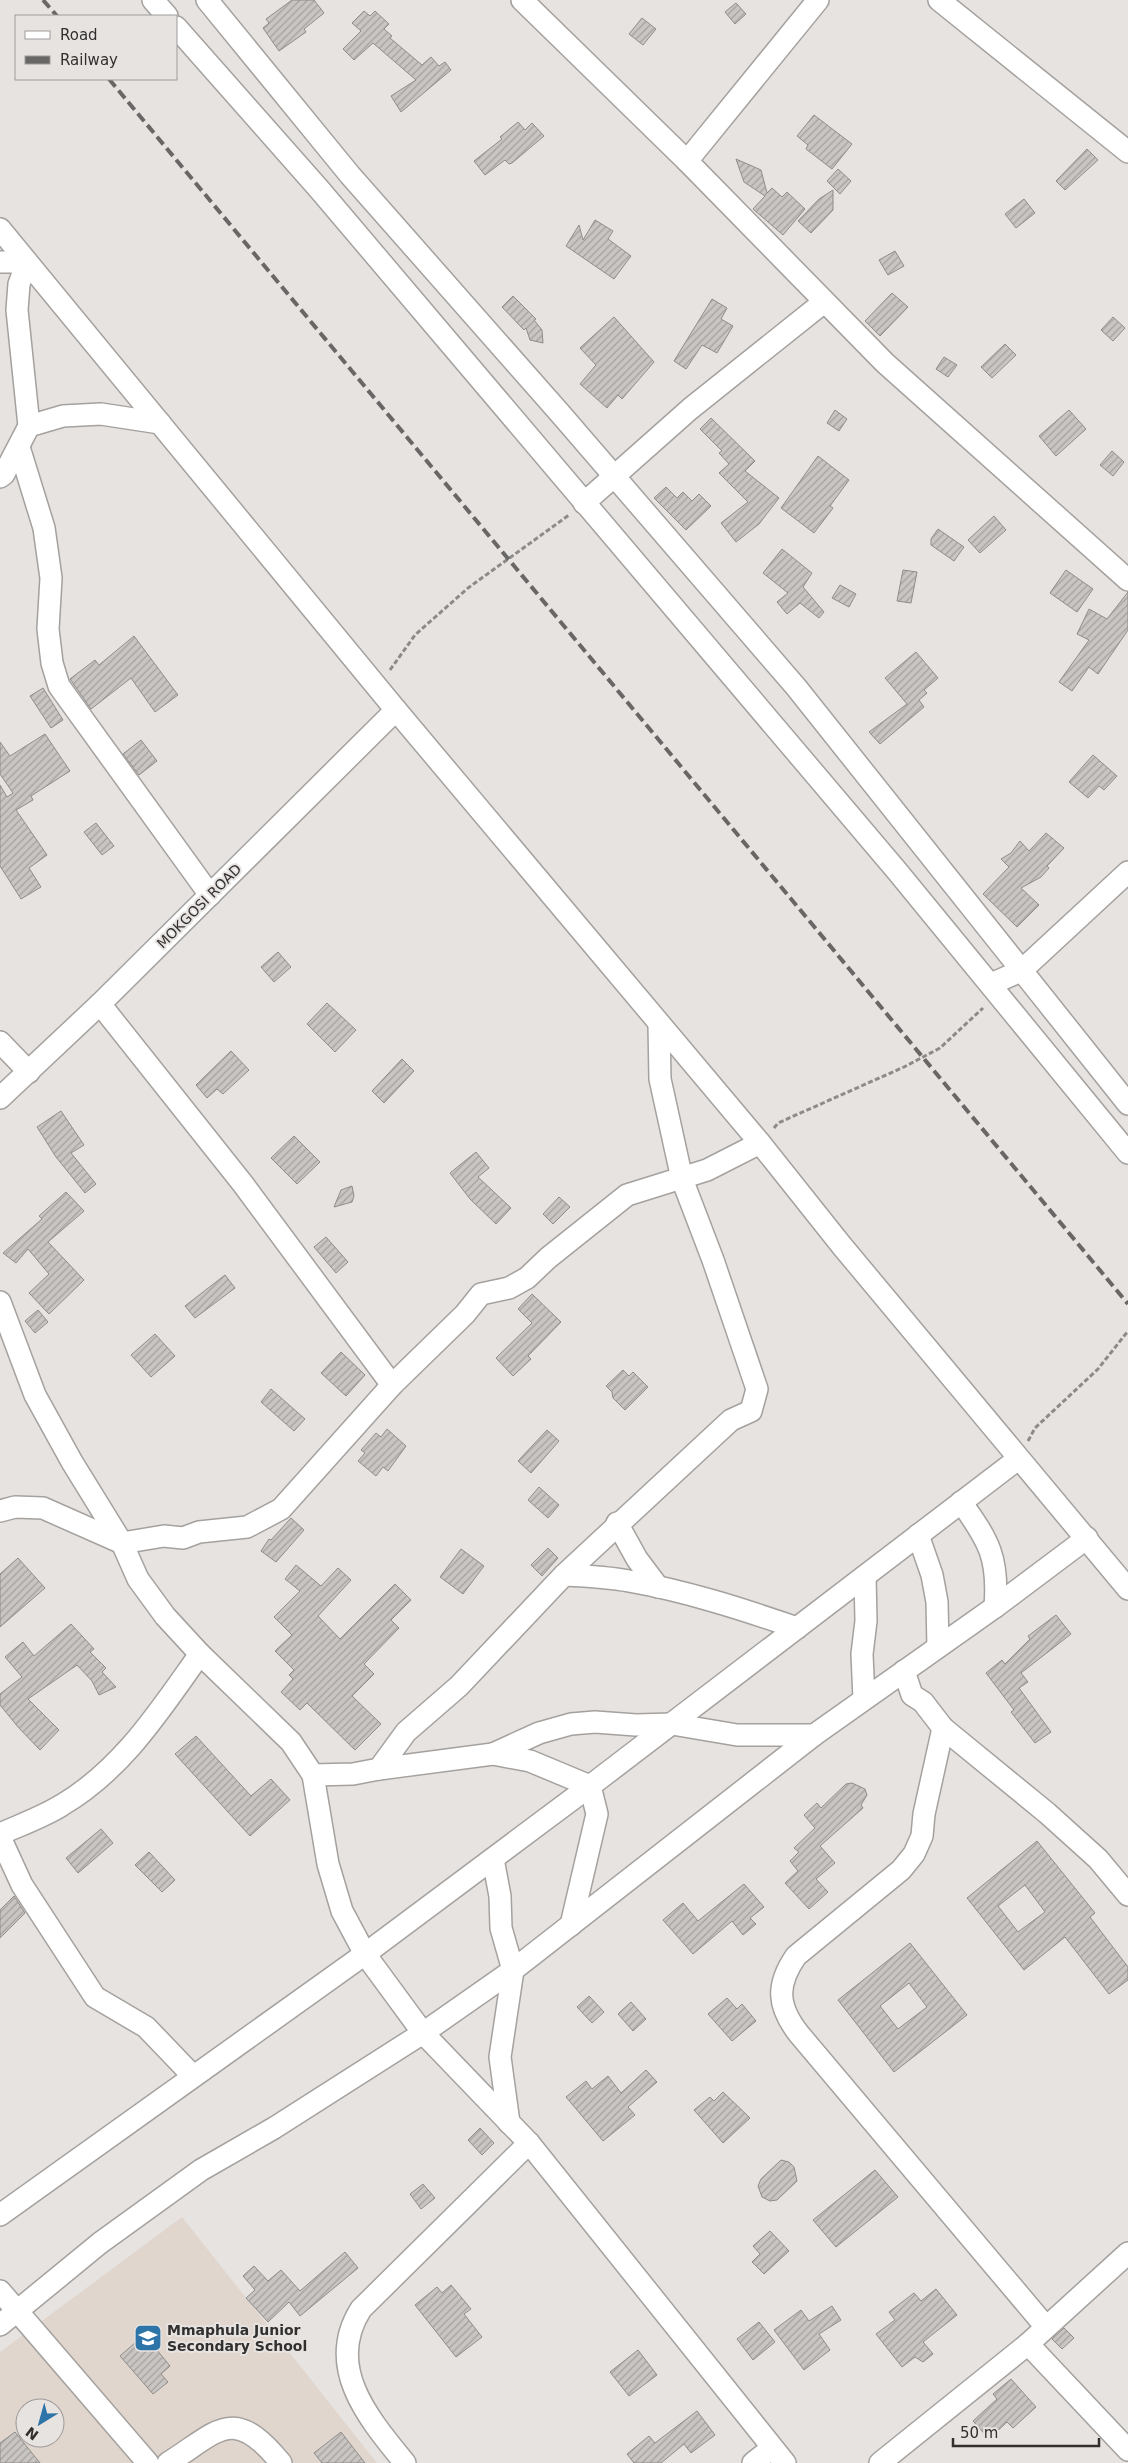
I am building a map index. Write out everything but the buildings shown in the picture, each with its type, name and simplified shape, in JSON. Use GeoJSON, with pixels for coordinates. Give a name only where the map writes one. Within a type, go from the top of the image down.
{"type":"FeatureCollection","features":[{"type":"Feature","properties":{"kind":"street"},"geometry":{"type":"LineString","coordinates":[[153,0],[166,15]]}},
{"type":"Feature","properties":{"kind":"street"},"geometry":{"type":"LineString","coordinates":[[207,0],[350,175],[796,687],[1128,1104]]}},
{"type":"Feature","properties":{"kind":"street"},"geometry":{"type":"LineString","coordinates":[[522,0],[687,161],[885,363],[1128,580]]}},
{"type":"Feature","properties":{"kind":"street"},"geometry":{"type":"LineString","coordinates":[[687,161],[818,0]]}},
{"type":"Feature","properties":{"kind":"street"},"geometry":{"type":"LineString","coordinates":[[939,0],[1128,152]]}},
{"type":"Feature","properties":{"kind":"street"},"geometry":{"type":"LineString","coordinates":[[178,29],[319,189],[995,989],[1128,1153]]}},
{"type":"Feature","properties":{"kind":"street"},"geometry":{"type":"LineString","coordinates":[[0,229],[396,710],[760,1143],[1128,1589]]}},
{"type":"Feature","properties":{"kind":"street"},"geometry":{"type":"LineString","coordinates":[[0,262],[27,262]]}},
{"type":"Feature","properties":{"kind":"street"},"geometry":{"type":"LineString","coordinates":[[0,477],[19,447],[29,426],[18,310],[20,284],[27,262]]}},
{"type":"Feature","properties":{"kind":"street"},"geometry":{"type":"LineString","coordinates":[[584,503],[690,408],[824,302]]}},
{"type":"Feature","properties":{"kind":"street"},"geometry":{"type":"LineString","coordinates":[[29,426],[63,416],[101,414],[160,423]]}},
{"type":"Feature","properties":{"kind":"street"},"geometry":{"type":"LineString","coordinates":[[19,447],[44,528],[51,578],[48,629],[52,663],[59,686],[210,896]]}},
{"type":"Feature","properties":{"kind":"street","name":"MOKGOSI ROAD"},"geometry":{"type":"LineString","coordinates":[[0,1098],[100,1004],[396,710]]}},
{"type":"Feature","properties":{"kind":"street"},"geometry":{"type":"LineString","coordinates":[[995,989],[1021,971],[1128,872]]}},
{"type":"Feature","properties":{"kind":"street"},"geometry":{"type":"LineString","coordinates":[[100,1004],[243,1184],[392,1386]]}},
{"type":"Feature","properties":{"kind":"street"},"geometry":{"type":"LineString","coordinates":[[379,1769],[406,1732],[459,1686],[564,1574],[617,1523],[731,1420],[751,1411],[757,1389],[713,1260],[682,1179],[660,1079],[660,1024]]}},
{"type":"Feature","properties":{"kind":"street"},"geometry":{"type":"LineString","coordinates":[[0,1042],[29,1072]]}},
{"type":"Feature","properties":{"kind":"street"},"geometry":{"type":"LineString","coordinates":[[0,1511],[15,1507],[43,1508],[122,1542],[164,1536],[183,1538],[199,1532],[246,1527],[281,1509],[392,1386],[481,1294],[509,1288],[527,1278],[548,1258],[627,1195],[708,1170],[760,1143]]}},
{"type":"Feature","properties":{"kind":"street"},"geometry":{"type":"LineString","coordinates":[[0,1302],[16,1339],[35,1395],[72,1462],[122,1542],[138,1579],[165,1616],[200,1654],[291,1742],[313,1775],[328,1864],[339,1901],[366,1954],[423,2033],[529,2143],[778,2456],[753,2463]]}},
{"type":"Feature","properties":{"kind":"street"},"geometry":{"type":"LineString","coordinates":[[0,2214],[366,1954],[672,1724],[1018,1458]]}},
{"type":"Feature","properties":{"kind":"street"},"geometry":{"type":"LineString","coordinates":[[961,1502],[982,1531],[993,1558],[998,1580],[995,1607]]}},
{"type":"Feature","properties":{"kind":"street"},"geometry":{"type":"LineString","coordinates":[[617,1523],[637,1559],[658,1587]]}},
{"type":"Feature","properties":{"kind":"street"},"geometry":{"type":"LineString","coordinates":[[918,1535],[932,1575],[937,1602],[938,1647]]}},
{"type":"Feature","properties":{"kind":"street"},"geometry":{"type":"LineString","coordinates":[[0,2325],[100,2243],[201,2170],[274,2128],[423,2033],[513,1970],[814,1735],[995,1607],[1087,1538]]}},
{"type":"Feature","properties":{"kind":"street"},"geometry":{"type":"LineString","coordinates":[[564,1574],[628,1581],[658,1587],[746,1610],[797,1628]]}},
{"type":"Feature","properties":{"kind":"street"},"geometry":{"type":"LineString","coordinates":[[864,1700],[862,1654],[866,1621],[865,1576]]}},
{"type":"Feature","properties":{"kind":"street"},"geometry":{"type":"LineString","coordinates":[[193,2076],[146,2027],[95,1997],[22,1885],[0,1836],[62,1805],[104,1776],[138,1741],[200,1654]]}},
{"type":"Feature","properties":{"kind":"street"},"geometry":{"type":"LineString","coordinates":[[904,1671],[912,1695],[924,1702],[943,1728],[1047,1813],[1098,1859],[1128,1895]]}},
{"type":"Feature","properties":{"kind":"street"},"geometry":{"type":"LineString","coordinates":[[313,1775],[352,1774],[493,1754],[539,1734],[571,1724],[595,1722],[636,1725],[672,1724],[737,1736],[814,1735]]}},
{"type":"Feature","properties":{"kind":"street"},"geometry":{"type":"LineString","coordinates":[[943,1728],[924,1814],[922,1836],[914,1854],[901,1870],[796,1956],[787,1970],[781,1988],[783,2002],[787,2019],[799,2034],[1046,2327]]}},
{"type":"Feature","properties":{"kind":"street"},"geometry":{"type":"LineString","coordinates":[[493,1754],[530,1760],[590,1786]]}},
{"type":"Feature","properties":{"kind":"street"},"geometry":{"type":"LineString","coordinates":[[570,1925],[597,1814],[590,1786]]}},
{"type":"Feature","properties":{"kind":"street"},"geometry":{"type":"LineString","coordinates":[[493,1859],[500,1896],[501,1928],[513,1970],[500,2057],[510,2123]]}},
{"type":"Feature","properties":{"kind":"street"},"geometry":{"type":"LineString","coordinates":[[405,2463],[370,2421],[354,2389],[347,2365],[347,2344],[352,2324],[361,2309],[529,2143]]}},
{"type":"Feature","properties":{"kind":"street"},"geometry":{"type":"LineString","coordinates":[[880,2463],[1028,2344],[1128,2253]]}},
{"type":"Feature","properties":{"kind":"street"},"geometry":{"type":"LineString","coordinates":[[0,2291],[148,2463]]}},
{"type":"Feature","properties":{"kind":"street"},"geometry":{"type":"LineString","coordinates":[[1028,2344],[1128,2450]]}},
{"type":"Feature","properties":{"kind":"street"},"geometry":{"type":"LineString","coordinates":[[168,2463],[208,2434],[222,2429],[236,2428],[252,2434],[266,2445],[280,2463]]}},
{"type":"Feature","properties":{"kind":"path"},"geometry":{"type":"LineString","coordinates":[[378,687],[421,629],[468,588],[584,503]]}},
{"type":"Feature","properties":{"kind":"path"},"geometry":{"type":"LineString","coordinates":[[760,1143],[778,1123],[904,1067],[940,1048],[995,989]]}},
{"type":"Feature","properties":{"kind":"path"},"geometry":{"type":"LineString","coordinates":[[1018,1458],[1035,1428],[1098,1369],[1128,1331]]}},
{"type":"Feature","properties":{"kind":"shaded area","name":"Mmaphula Junior Secondary School"},"geometry":{"type":"Polygon","coordinates":[[[182,2217],[377,2463],[0,2463],[0,2352],[182,2217]]]}},
{"type":"Feature","properties":{"kind":"railway"},"geometry":{"type":"LineString","coordinates":[[43,0],[56,15]]}},
{"type":"Feature","properties":{"kind":"railway"},"geometry":{"type":"LineString","coordinates":[[110,80],[1128,1304]]}},
{"type":"Feature","properties":{"kind":"place","name":"Mmaphula Junior Secondary School"},"geometry":{"type":"Point","coordinates":[148,2338]}}]}
